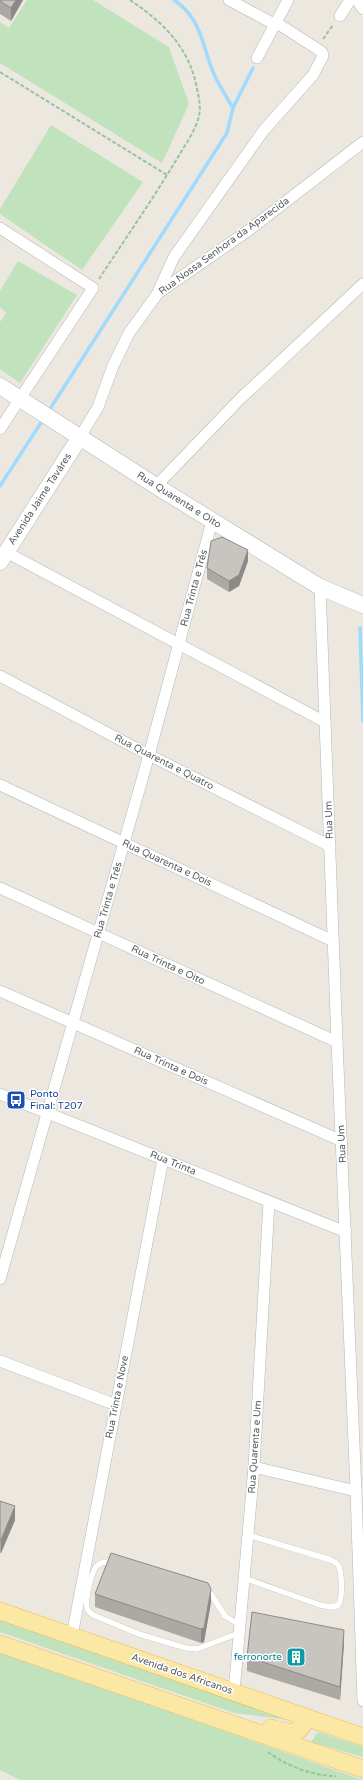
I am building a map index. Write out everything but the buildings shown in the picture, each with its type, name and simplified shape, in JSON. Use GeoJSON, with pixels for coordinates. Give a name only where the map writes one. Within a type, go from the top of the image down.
{"type":"FeatureCollection","features":[{"type":"Feature","properties":{"kind":"main road","name":"Rua Quarenta e Oito"},"geometry":{"type":"LineString","coordinates":[[0,386],[156,486],[320,587],[363,605]]}},
{"type":"Feature","properties":{"kind":"main road","name":"Avenida Jaime Taváres"},"geometry":{"type":"LineString","coordinates":[[3,557],[80,437]]}},
{"type":"Feature","properties":{"kind":"main road","name":"Avenida dos Africanos"},"geometry":{"type":"LineString","coordinates":[[0,1611],[363,1736]]}},
{"type":"Feature","properties":{"kind":"main road"},"geometry":{"type":"LineString","coordinates":[[0,1644],[363,1769]]}},
{"type":"Feature","properties":{"kind":"main road"},"geometry":{"type":"LineString","coordinates":[[201,1713],[292,1733],[301,1729],[303,1725],[300,1715]]}},
{"type":"Feature","properties":{"kind":"street"},"geometry":{"type":"LineString","coordinates":[[158,293],[174,257],[264,130],[313,75],[324,56],[319,50],[276,24],[229,0]]}},
{"type":"Feature","properties":{"kind":"street"},"geometry":{"type":"LineString","coordinates":[[257,58],[288,0]]}},
{"type":"Feature","properties":{"kind":"street"},"geometry":{"type":"LineString","coordinates":[[340,16],[350,0]]}},
{"type":"Feature","properties":{"kind":"street"},"geometry":{"type":"LineString","coordinates":[[357,0],[363,9]]}},
{"type":"Feature","properties":{"kind":"street","name":"Rua Nossa Senhora da Aparecida"},"geometry":{"type":"LineString","coordinates":[[80,437],[98,407],[113,366],[129,333],[158,293],[250,230],[363,142]]}},
{"type":"Feature","properties":{"kind":"street"},"geometry":{"type":"LineString","coordinates":[[0,228],[93,288],[23,401],[0,428]]}},
{"type":"Feature","properties":{"kind":"street"},"geometry":{"type":"LineString","coordinates":[[156,486],[240,399],[363,284]]}},
{"type":"Feature","properties":{"kind":"street","name":"Rua Trinta e Três"},"geometry":{"type":"LineString","coordinates":[[0,1279],[149,755],[180,644],[212,520]]}},
{"type":"Feature","properties":{"kind":"street"},"geometry":{"type":"LineString","coordinates":[[3,557],[180,644],[325,722]]}},
{"type":"Feature","properties":{"kind":"street","name":"Rua Um"},"geometry":{"type":"LineString","coordinates":[[320,587],[363,1701]]}},
{"type":"Feature","properties":{"kind":"street","name":"Rua Quarenta e Quatro"},"geometry":{"type":"LineString","coordinates":[[0,676],[149,755],[330,846]]}},
{"type":"Feature","properties":{"kind":"street","name":"Rua Quarenta e Dois"},"geometry":{"type":"LineString","coordinates":[[0,785],[333,941]]}},
{"type":"Feature","properties":{"kind":"street","name":"Rua Trinta e Oito"},"geometry":{"type":"LineString","coordinates":[[0,888],[337,1042]]}},
{"type":"Feature","properties":{"kind":"street","name":"Rua Trinta e Dois"},"geometry":{"type":"LineString","coordinates":[[0,991],[342,1141]]}},
{"type":"Feature","properties":{"kind":"street","name":"Rua Trinta"},"geometry":{"type":"LineString","coordinates":[[0,1094],[346,1232]]}},
{"type":"Feature","properties":{"kind":"street","name":"Rua Trinta e Nove"},"geometry":{"type":"LineString","coordinates":[[72,1636],[163,1159]]}},
{"type":"Feature","properties":{"kind":"street","name":"Rua Quarenta e Um"},"geometry":{"type":"LineString","coordinates":[[234,1692],[254,1467],[270,1202]]}},
{"type":"Feature","properties":{"kind":"street"},"geometry":{"type":"LineString","coordinates":[[0,1361],[116,1404]]}},
{"type":"Feature","properties":{"kind":"street"},"geometry":{"type":"LineString","coordinates":[[254,1467],[356,1490]]}},
{"type":"Feature","properties":{"kind":"lane"},"geometry":{"type":"LineString","coordinates":[[244,1578],[320,1605],[332,1607],[338,1606],[340,1602],[341,1584],[338,1564],[331,1560],[248,1535]]}},
{"type":"Feature","properties":{"kind":"lane"},"geometry":{"type":"LineString","coordinates":[[121,1564],[104,1562],[97,1565],[93,1573],[86,1604],[87,1610],[93,1615],[139,1634],[186,1648],[197,1648],[240,1629],[225,1616],[211,1594],[201,1589]]}},
{"type":"Feature","properties":{"kind":"path"},"geometry":{"type":"LineString","coordinates":[[93,288],[167,175],[188,140],[199,117],[200,100],[196,81],[186,54],[171,34],[143,9],[130,0]]}},
{"type":"Feature","properties":{"kind":"path"},"geometry":{"type":"LineString","coordinates":[[319,50],[340,16]]}},
{"type":"Feature","properties":{"kind":"path"},"geometry":{"type":"LineString","coordinates":[[0,72],[167,175]]}},
{"type":"Feature","properties":{"kind":"green space"},"geometry":{"type":"Polygon","coordinates":[[[27,0],[93,0],[169,47],[189,104],[162,163],[0,63],[0,22],[9,28],[27,0]]]}},
{"type":"Feature","properties":{"kind":"green space"},"geometry":{"type":"Polygon","coordinates":[[[51,125],[143,182],[82,270],[0,214],[0,209],[51,125]]]}},
{"type":"Feature","properties":{"kind":"green space"},"geometry":{"type":"Polygon","coordinates":[[[18,261],[77,295],[20,383],[0,369],[0,322],[6,313],[0,307],[0,291],[18,261]]]}},
{"type":"Feature","properties":{"kind":"green space"},"geometry":{"type":"Polygon","coordinates":[[[0,1620],[289,1720],[234,1713],[0,1632],[0,1620]]]}},
{"type":"Feature","properties":{"kind":"green space"},"geometry":{"type":"Polygon","coordinates":[[[0,1652],[363,1780],[20,1780],[0,1770],[0,1652]]]}},
{"type":"Feature","properties":{"kind":"green space"},"geometry":{"type":"Polygon","coordinates":[[[318,1732],[363,1747],[363,1757],[311,1742],[318,1732]]]}},
{"type":"Feature","properties":{"kind":"waterway"},"geometry":{"type":"LineString","coordinates":[[174,0],[190,15],[200,32],[213,72],[233,108]]}},
{"type":"Feature","properties":{"kind":"waterway"},"geometry":{"type":"LineString","coordinates":[[48,412],[227,133],[233,108],[253,68]]}},
{"type":"Feature","properties":{"kind":"waterway"},"geometry":{"type":"LineString","coordinates":[[0,486],[44,418]]}},
{"type":"Feature","properties":{"kind":"waterway"},"geometry":{"type":"LineString","coordinates":[[360,628],[363,721]]}},
{"type":"Feature","properties":{"kind":"place","name":"Ponto Final: T207"},"geometry":{"type":"Point","coordinates":[16,1100]}},
{"type":"Feature","properties":{"kind":"place","name":"ferronorte"},"geometry":{"type":"Point","coordinates":[296,1657]}}]}
